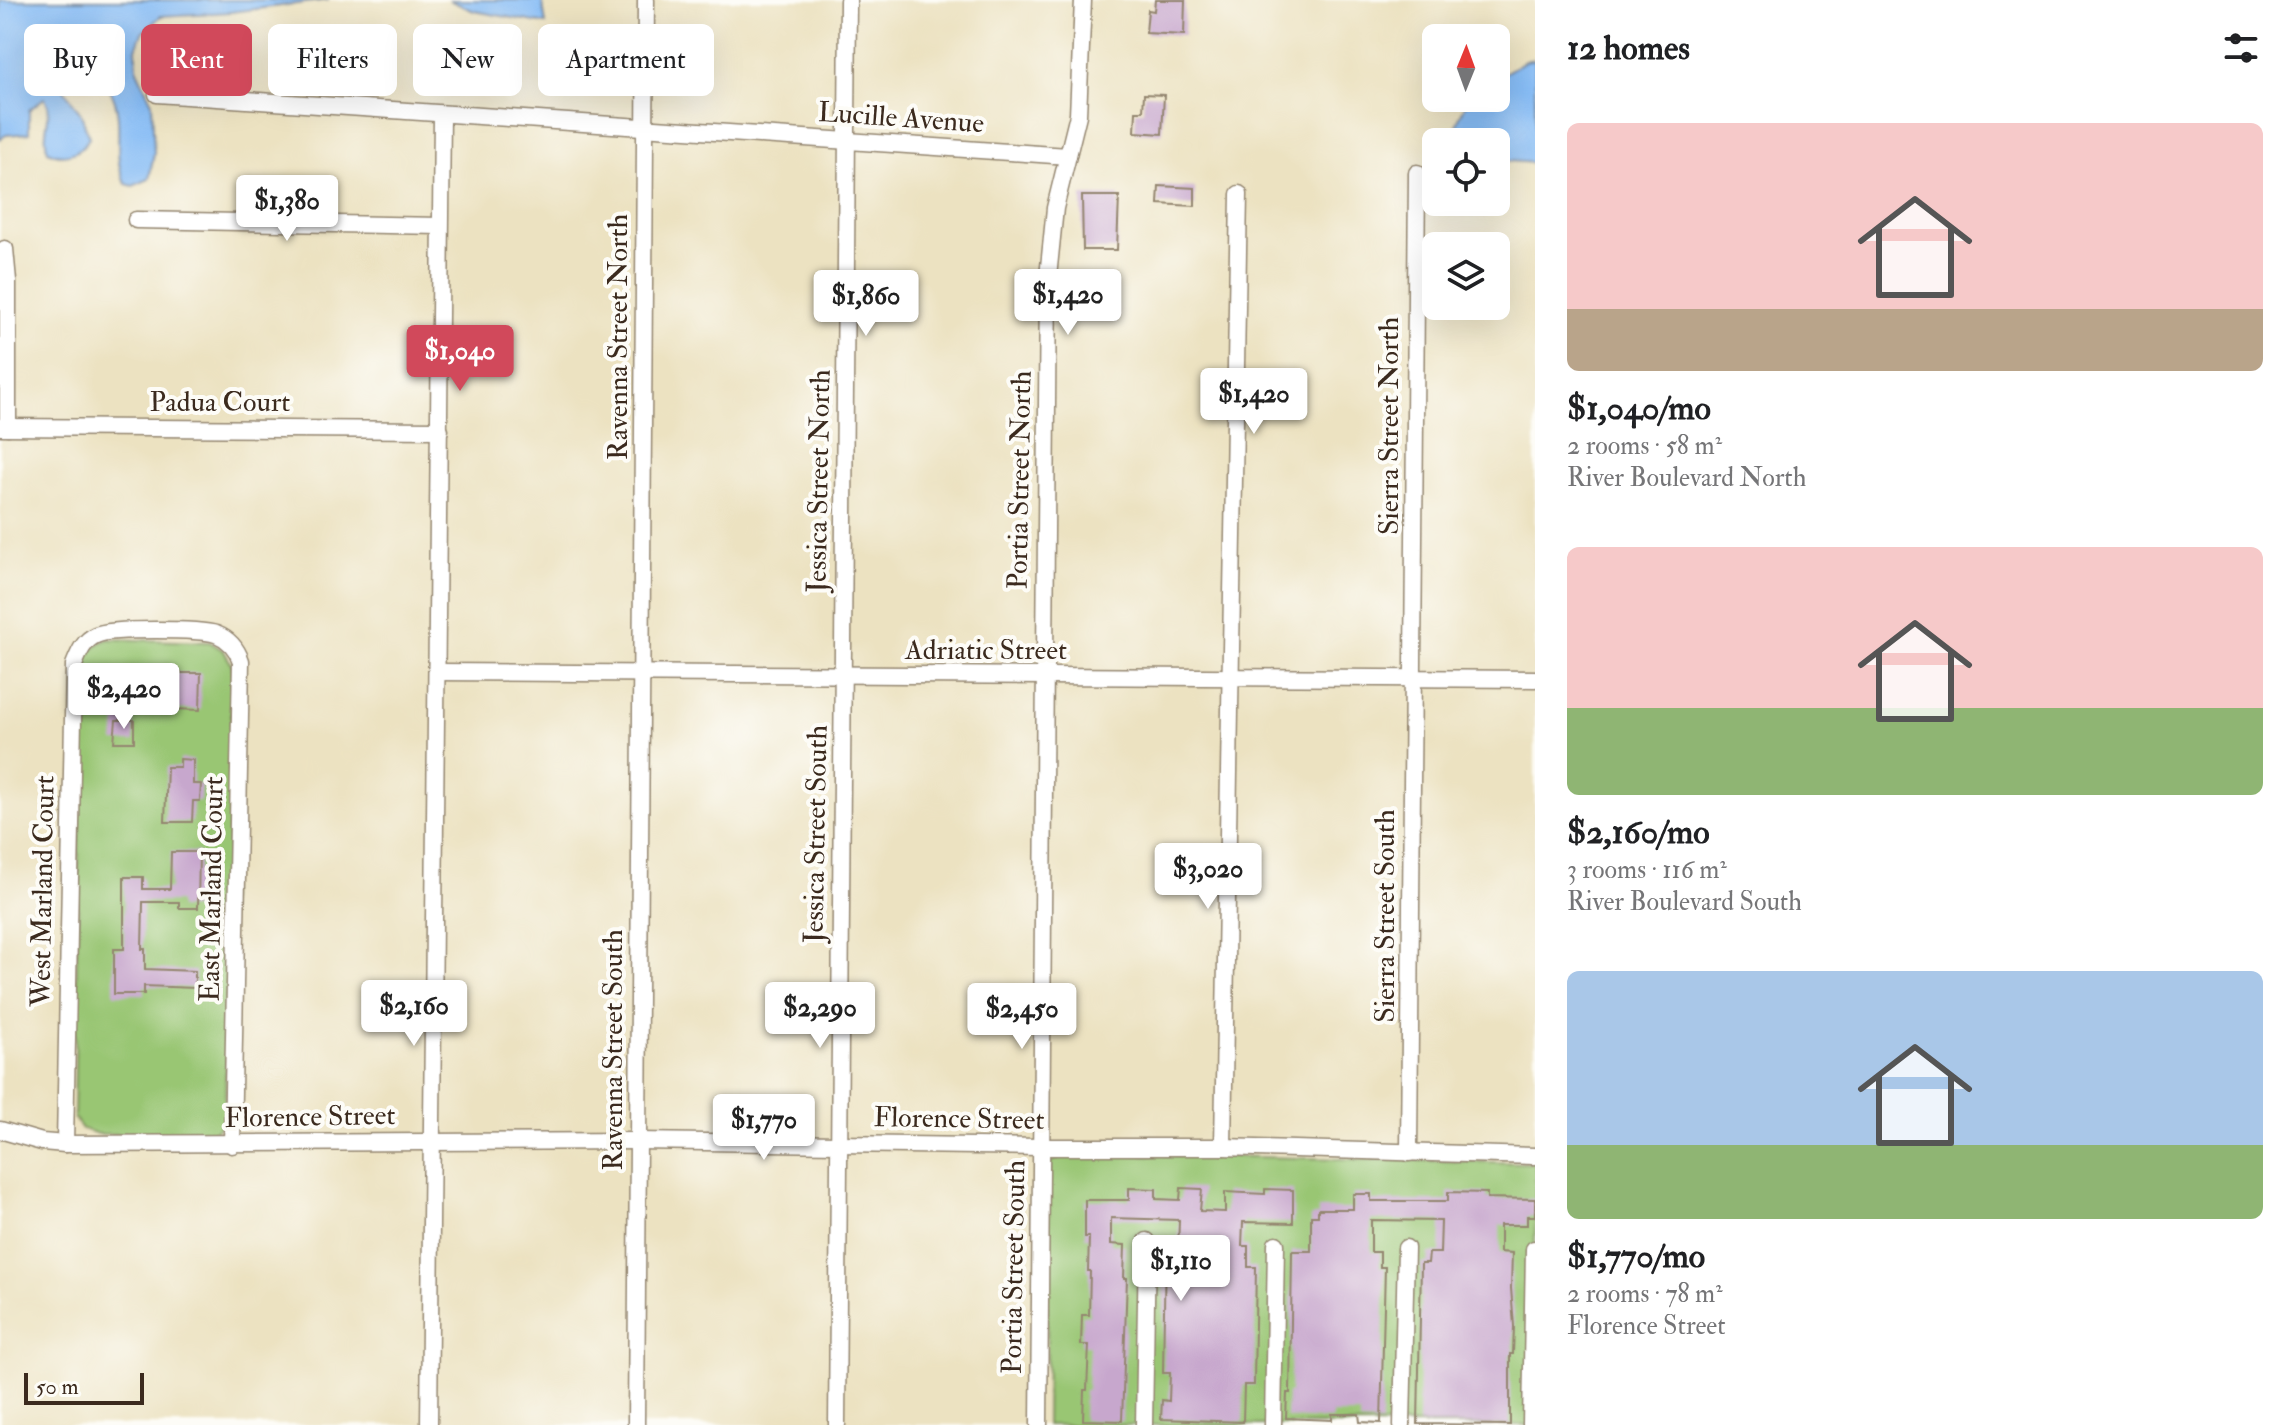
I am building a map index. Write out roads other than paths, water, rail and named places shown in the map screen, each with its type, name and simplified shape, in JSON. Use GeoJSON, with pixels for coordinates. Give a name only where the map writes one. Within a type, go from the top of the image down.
{"type":"FeatureCollection","features":[{"type":"Feature","properties":{"kind":"street","name":"Ravenna Street North"},"geometry":{"type":"LineString","coordinates":[[642,675],[646,0]]}},
{"type":"Feature","properties":{"kind":"street","name":"Jessica Street North"},"geometry":{"type":"LineString","coordinates":[[843,675],[848,0]]}},
{"type":"Feature","properties":{"kind":"street","name":"Portia Street North"},"geometry":{"type":"LineString","coordinates":[[1043,677],[1048,277],[1055,208],[1078,115],[1083,0]]}},
{"type":"Feature","properties":{"kind":"street","name":"Lucille Avenue"},"geometry":{"type":"LineString","coordinates":[[186,96],[1068,156]]}},
{"type":"Feature","properties":{"kind":"street"},"geometry":{"type":"LineString","coordinates":[[429,1425],[442,114]]}},
{"type":"Feature","properties":{"kind":"street","name":"Sierra Street North"},"geometry":{"type":"LineString","coordinates":[[1413,679],[1417,173]]}},
{"type":"Feature","properties":{"kind":"street"},"geometry":{"type":"LineString","coordinates":[[1223,1147],[1239,194]]}},
{"type":"Feature","properties":{"kind":"street"},"geometry":{"type":"LineString","coordinates":[[136,220],[440,226]]}},
{"type":"Feature","properties":{"kind":"street"},"geometry":{"type":"LineString","coordinates":[[4,427],[8,281],[5,249]]}},
{"type":"Feature","properties":{"kind":"street","name":"Padua Court"},"geometry":{"type":"LineString","coordinates":[[4,427],[440,430]]}},
{"type":"Feature","properties":{"kind":"street","name":"East Marland Court"},"geometry":{"type":"LineString","coordinates":[[86,642],[100,633],[116,631],[204,632],[224,638],[241,661],[232,1145]]}},
{"type":"Feature","properties":{"kind":"street","name":"West Marland Court"},"geometry":{"type":"LineString","coordinates":[[65,1144],[73,675],[77,656],[86,642]]}},
{"type":"Feature","properties":{"kind":"street","name":"Adriatic Street"},"geometry":{"type":"LineString","coordinates":[[437,672],[1535,679]]}},
{"type":"Feature","properties":{"kind":"street","name":"Ravenna Street South"},"geometry":{"type":"LineString","coordinates":[[636,1425],[642,675]]}},
{"type":"Feature","properties":{"kind":"street","name":"Jessica Street South"},"geometry":{"type":"LineString","coordinates":[[837,1425],[843,675]]}},
{"type":"Feature","properties":{"kind":"street","name":"Portia Street South"},"geometry":{"type":"LineString","coordinates":[[1039,1425],[1043,677]]}},
{"type":"Feature","properties":{"kind":"street","name":"Sierra Street South"},"geometry":{"type":"LineString","coordinates":[[1409,1153],[1413,679]]}},
{"type":"Feature","properties":{"kind":"street","name":"Florence Street"},"geometry":{"type":"LineString","coordinates":[[0,1130],[42,1142],[65,1144],[638,1141],[1223,1147],[1535,1156]]}},
{"type":"Feature","properties":{"kind":"street"},"geometry":{"type":"LineString","coordinates":[[1144,1425],[1147,1241]]}},
{"type":"Feature","properties":{"kind":"street"},"geometry":{"type":"LineString","coordinates":[[1273,1425],[1276,1244]]}},
{"type":"Feature","properties":{"kind":"street"},"geometry":{"type":"LineString","coordinates":[[1402,1425],[1406,1248]]}},
{"type":"Feature","properties":{"kind":"street"},"geometry":{"type":"LineString","coordinates":[[1531,1425],[1534,1249]]}},
{"type":"Feature","properties":{"kind":"water"},"geometry":{"type":"Polygon","coordinates":[[[0,0],[329,0],[231,12],[161,16],[152,24],[141,24],[136,49],[137,70],[141,79],[141,96],[149,96],[152,103],[154,153],[149,179],[133,186],[126,184],[121,174],[118,116],[113,96],[125,96],[125,24],[24,24],[24,96],[69,96],[81,114],[89,137],[82,147],[72,153],[60,155],[48,151],[49,108],[44,98],[29,110],[29,133],[6,135],[0,139],[0,0]]]}},
{"type":"Feature","properties":{"kind":"water"},"geometry":{"type":"Polygon","coordinates":[[[449,0],[542,0],[546,24],[474,11],[449,0]]]}},
{"type":"Feature","properties":{"kind":"water"},"geometry":{"type":"Polygon","coordinates":[[[1535,59],[1535,163],[1510,161],[1510,128],[1456,128],[1462,112],[1510,112],[1510,70],[1535,59]]]}}]}
